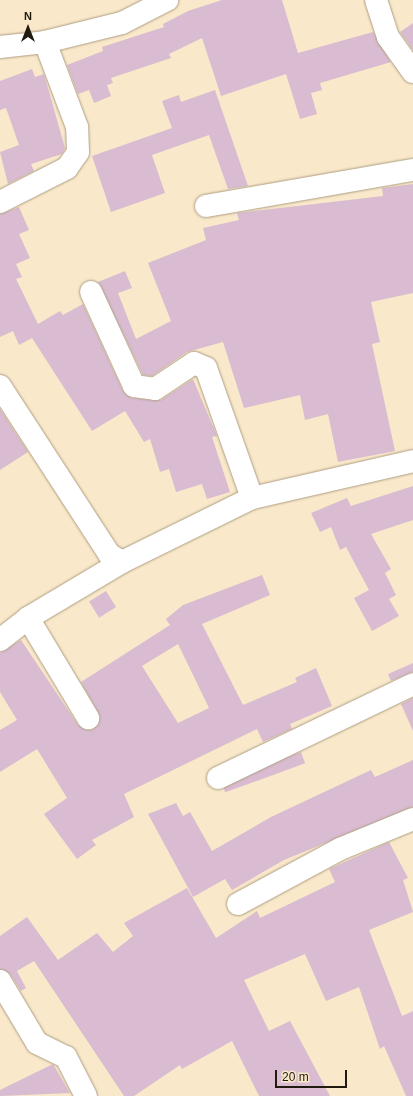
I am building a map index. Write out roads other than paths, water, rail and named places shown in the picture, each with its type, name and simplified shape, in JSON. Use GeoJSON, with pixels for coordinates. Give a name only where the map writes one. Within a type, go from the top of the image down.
{"type":"FeatureCollection","features":[{"type":"Feature","properties":{"kind":"street"},"geometry":{"type":"LineString","coordinates":[[0,47],[45,42],[122,23],[167,0]]}},
{"type":"Feature","properties":{"kind":"street"},"geometry":{"type":"LineString","coordinates":[[376,0],[388,38],[413,72]]}},
{"type":"Feature","properties":{"kind":"street"},"geometry":{"type":"LineString","coordinates":[[0,202],[67,168],[78,152],[77,126],[45,42]]}},
{"type":"Feature","properties":{"kind":"street"},"geometry":{"type":"LineString","coordinates":[[206,206],[413,170]]}},
{"type":"Feature","properties":{"kind":"street"},"geometry":{"type":"LineString","coordinates":[[91,292],[134,386],[155,389],[194,362],[206,368],[252,498]]}},
{"type":"Feature","properties":{"kind":"street"},"geometry":{"type":"LineString","coordinates":[[0,386],[109,554],[122,562]]}},
{"type":"Feature","properties":{"kind":"street"},"geometry":{"type":"LineString","coordinates":[[0,640],[28,618],[122,562],[252,498],[413,461]]}},
{"type":"Feature","properties":{"kind":"street"},"geometry":{"type":"LineString","coordinates":[[28,618],[88,718]]}},
{"type":"Feature","properties":{"kind":"street"},"geometry":{"type":"LineString","coordinates":[[218,778],[413,684]]}},
{"type":"Feature","properties":{"kind":"street"},"geometry":{"type":"LineString","coordinates":[[238,904],[340,849],[413,819]]}},
{"type":"Feature","properties":{"kind":"street"},"geometry":{"type":"LineString","coordinates":[[0,981],[37,1043],[66,1057],[86,1096]]}}]}
